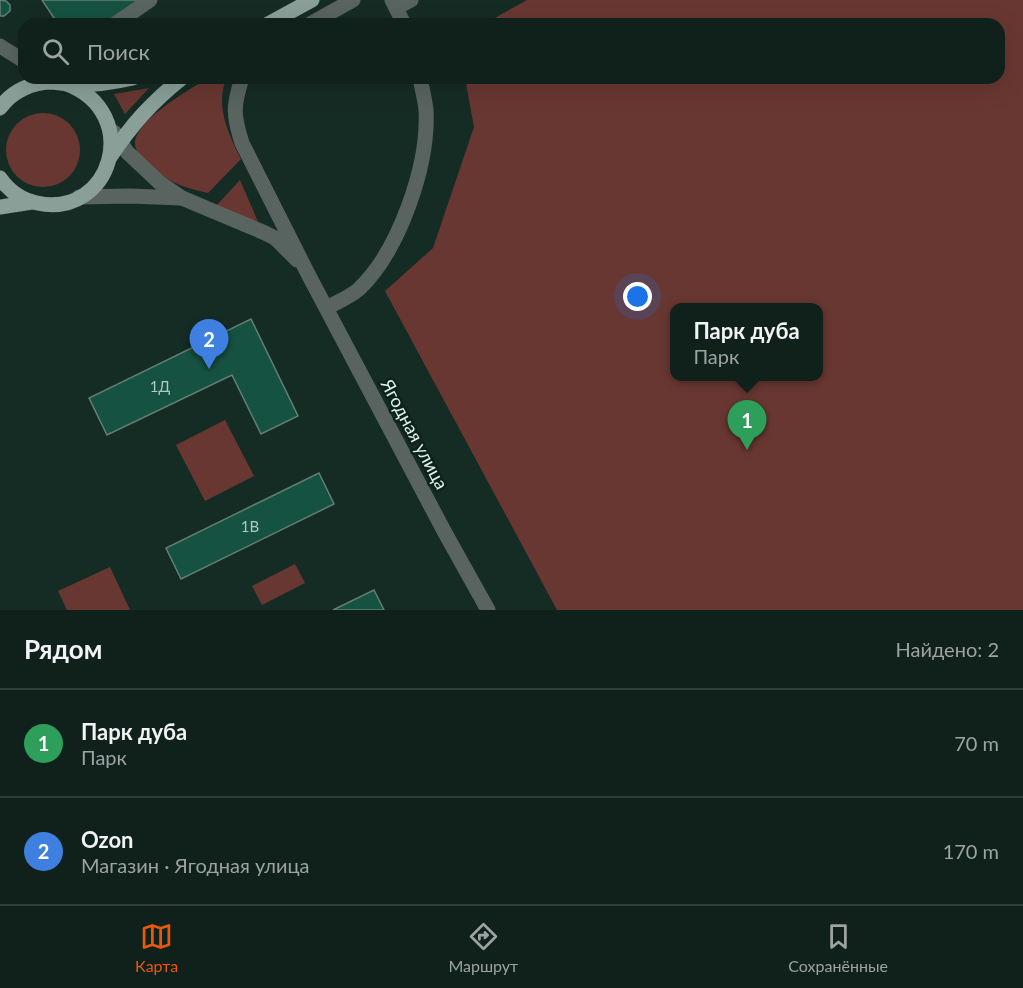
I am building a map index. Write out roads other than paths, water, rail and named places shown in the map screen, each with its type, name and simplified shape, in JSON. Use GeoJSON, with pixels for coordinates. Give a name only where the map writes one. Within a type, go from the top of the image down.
{"type":"FeatureCollection","features":[{"type":"Feature","properties":{"kind":"main road"},"geometry":{"type":"LineString","coordinates":[[279,18],[312,0]]}},
{"type":"Feature","properties":{"kind":"main road"},"geometry":{"type":"LineString","coordinates":[[0,108],[12,95],[33,84]]}},
{"type":"Feature","properties":{"kind":"main road"},"geometry":{"type":"LineString","coordinates":[[64,84],[76,88],[93,99],[104,115],[111,140],[110,157]]}},
{"type":"Feature","properties":{"kind":"main road"},"geometry":{"type":"LineString","coordinates":[[0,178],[11,191],[32,202],[56,205],[72,201],[93,187],[104,173],[110,157],[135,122],[150,105],[175,84]]}},
{"type":"Feature","properties":{"kind":"main road"},"geometry":{"type":"LineString","coordinates":[[0,207],[32,202]]}},
{"type":"Feature","properties":{"kind":"street"},"geometry":{"type":"LineString","coordinates":[[124,18],[150,0]]}},
{"type":"Feature","properties":{"kind":"street"},"geometry":{"type":"LineString","coordinates":[[321,18],[353,0]]}},
{"type":"Feature","properties":{"kind":"street"},"geometry":{"type":"LineString","coordinates":[[401,18],[394,4],[411,0]]}},
{"type":"Feature","properties":{"kind":"street"},"geometry":{"type":"LineString","coordinates":[[0,46],[18,57]]}},
{"type":"Feature","properties":{"kind":"street"},"geometry":{"type":"LineString","coordinates":[[240,84],[235,99],[235,121],[242,143],[310,276]]}},
{"type":"Feature","properties":{"kind":"street"},"geometry":{"type":"LineString","coordinates":[[327,308],[357,290],[377,269],[395,238],[408,206],[421,161],[426,109],[421,84]]}},
{"type":"Feature","properties":{"kind":"street"},"geometry":{"type":"LineString","coordinates":[[108,124],[127,152],[160,183],[182,198],[275,238],[295,257],[310,276]]}},
{"type":"Feature","properties":{"kind":"street"},"geometry":{"type":"LineString","coordinates":[[79,197],[182,198]]}},
{"type":"Feature","properties":{"kind":"street","name":"Ягодная улица"},"geometry":{"type":"LineString","coordinates":[[310,276],[488,610]]}},
{"type":"Feature","properties":{"kind":"place","name":"Ozon"},"geometry":{"type":"Point","coordinates":[209,369]}},
{"type":"Feature","properties":{"kind":"place","name":"Парк дуба"},"geometry":{"type":"Point","coordinates":[747,450]}}]}
